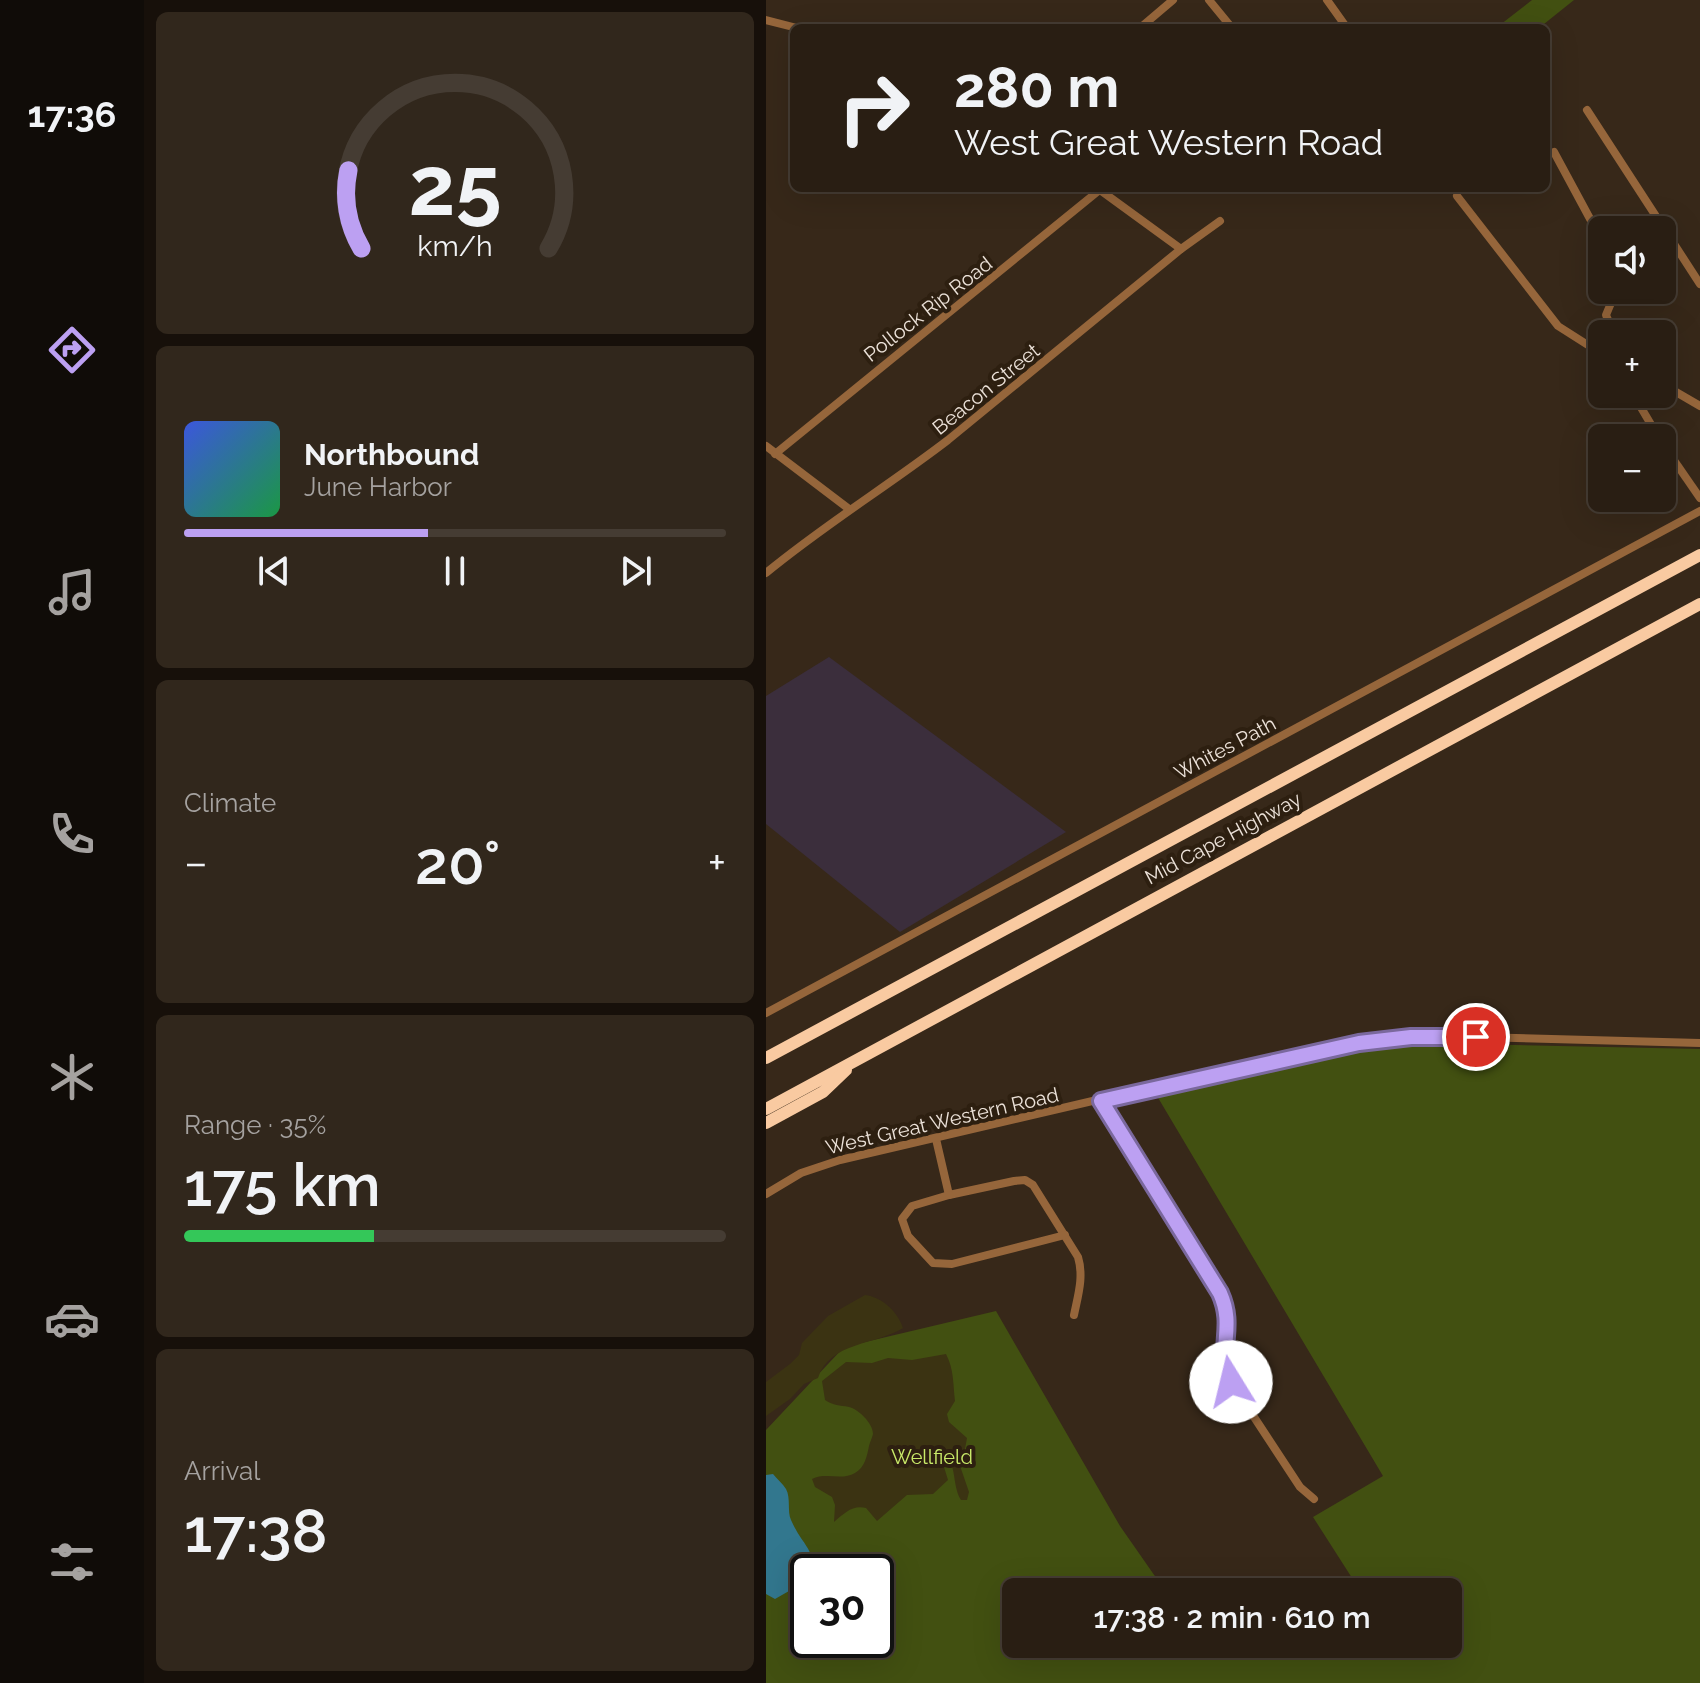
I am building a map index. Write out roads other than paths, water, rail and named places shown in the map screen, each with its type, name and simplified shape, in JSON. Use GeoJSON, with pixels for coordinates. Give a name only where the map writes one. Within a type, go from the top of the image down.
{"type":"FeatureCollection","features":[{"type":"Feature","properties":{"kind":"highway","name":"Mid Cape Highway"},"geometry":{"type":"LineString","coordinates":[[766,1058],[1700,555]]}},
{"type":"Feature","properties":{"kind":"highway","name":"Mid Cape Highway"},"geometry":{"type":"LineString","coordinates":[[766,1109],[1700,604]]}},
{"type":"Feature","properties":{"kind":"highway"},"geometry":{"type":"LineString","coordinates":[[766,1123],[823,1092],[850,1065]]}},
{"type":"Feature","properties":{"kind":"street"},"geometry":{"type":"LineString","coordinates":[[1145,24],[1173,0]]}},
{"type":"Feature","properties":{"kind":"street"},"geometry":{"type":"LineString","coordinates":[[1209,0],[1229,24]]}},
{"type":"Feature","properties":{"kind":"street"},"geometry":{"type":"LineString","coordinates":[[1327,0],[1344,24]]}},
{"type":"Feature","properties":{"kind":"street"},"geometry":{"type":"LineString","coordinates":[[766,20],[790,26]]}},
{"type":"Feature","properties":{"kind":"street"},"geometry":{"type":"LineString","coordinates":[[1587,110],[1700,284]]}},
{"type":"Feature","properties":{"kind":"street"},"geometry":{"type":"LineString","coordinates":[[1554,152],[1589,216]]}},
{"type":"Feature","properties":{"kind":"street","name":"Pollock Rip Road"},"geometry":{"type":"LineString","coordinates":[[775,454],[1097,192]]}},
{"type":"Feature","properties":{"kind":"street"},"geometry":{"type":"LineString","coordinates":[[1105,192],[1181,249]]}},
{"type":"Feature","properties":{"kind":"street"},"geometry":{"type":"LineString","coordinates":[[1457,196],[1558,326],[1588,345]]}},
{"type":"Feature","properties":{"kind":"street","name":"Beacon Street"},"geometry":{"type":"LineString","coordinates":[[766,573],[849,509],[948,440],[1181,249],[1220,221]]}},
{"type":"Feature","properties":{"kind":"street"},"geometry":{"type":"LineString","coordinates":[[1676,392],[1700,406]]}},
{"type":"Feature","properties":{"kind":"street"},"geometry":{"type":"LineString","coordinates":[[766,446],[849,509]]}},
{"type":"Feature","properties":{"kind":"street"},"geometry":{"type":"LineString","coordinates":[[1676,463],[1700,498]]}},
{"type":"Feature","properties":{"kind":"street","name":"Whites Path"},"geometry":{"type":"LineString","coordinates":[[766,1013],[1700,511]]}},
{"type":"Feature","properties":{"kind":"street","name":"West Great Western Road"},"geometry":{"type":"LineString","coordinates":[[766,1194],[788,1179],[815,1168],[1327,1049],[1401,1038],[1700,1043]]}},
{"type":"Feature","properties":{"kind":"street"},"geometry":{"type":"LineString","coordinates":[[1101,1101],[1220,1293],[1228,1314],[1224,1356],[1231,1382],[1300,1487],[1314,1499]]}},
{"type":"Feature","properties":{"kind":"street"},"geometry":{"type":"LineString","coordinates":[[936,1139],[949,1195]]}},
{"type":"Feature","properties":{"kind":"street"},"geometry":{"type":"LineString","coordinates":[[1065,1235],[952,1264],[933,1263],[908,1236],[902,1219],[912,1206],[949,1195],[1014,1181],[1029,1182],[1065,1235],[1081,1267],[1082,1278],[1074,1315]]}},
{"type":"Feature","properties":{"kind":"water"},"geometry":{"type":"Polygon","coordinates":[[[773,1474],[786,1489],[791,1520],[810,1554],[790,1554],[790,1591],[775,1599],[766,1594],[766,1475],[773,1474]]]}},
{"type":"Feature","properties":{"kind":"park label","name":"Wellfield"},"geometry":{"type":"Point","coordinates":[932,1457]}}]}
